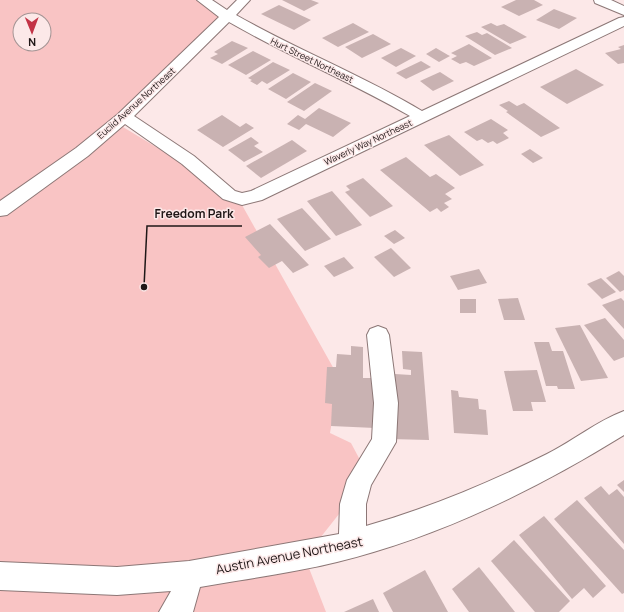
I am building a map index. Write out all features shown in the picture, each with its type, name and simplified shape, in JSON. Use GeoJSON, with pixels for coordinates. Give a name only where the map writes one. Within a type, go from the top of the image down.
{"type":"FeatureCollection","features":[{"type":"Feature","properties":{"kind":"street","name":"Hurt Street Northeast"},"geometry":{"type":"LineString","coordinates":[[203,0],[254,32],[398,102],[422,117]]}},
{"type":"Feature","properties":{"kind":"street","name":"Euclid Avenue Northeast"},"geometry":{"type":"LineString","coordinates":[[0,210],[82,152],[124,117],[244,0]]}},
{"type":"Feature","properties":{"kind":"street"},"geometry":{"type":"LineString","coordinates":[[600,0],[615,3],[624,11]]}},
{"type":"Feature","properties":{"kind":"street","name":"Waverly Way Northeast"},"geometry":{"type":"LineString","coordinates":[[124,117],[146,130],[188,160],[229,195],[242,198],[256,196],[624,21]]}},
{"type":"Feature","properties":{"kind":"street"},"geometry":{"type":"LineString","coordinates":[[353,544],[353,504],[360,480],[384,442],[386,402],[378,335]]}},
{"type":"Feature","properties":{"kind":"street","name":"Austin Avenue Northeast"},"geometry":{"type":"LineString","coordinates":[[0,576],[117,580],[189,575],[337,548],[403,529],[467,505],[557,462],[624,422]]}},
{"type":"Feature","properties":{"kind":"street"},"geometry":{"type":"LineString","coordinates":[[174,612],[182,603],[189,575]]}},
{"type":"Feature","properties":{"kind":"shaded area"},"geometry":{"type":"Polygon","coordinates":[[[0,0],[207,0],[230,16],[123,127],[237,196],[339,378],[330,433],[351,443],[360,460],[346,488],[339,514],[309,552],[307,563],[326,612],[0,612],[0,0]]]}},
{"type":"Feature","properties":{"kind":"building"},"geometry":{"type":"Polygon","coordinates":[[[282,0],[311,0],[319,3],[304,11],[282,0]]]}},
{"type":"Feature","properties":{"kind":"building"},"geometry":{"type":"Polygon","coordinates":[[[516,0],[534,0],[543,5],[519,16],[501,7],[516,0]]]}},
{"type":"Feature","properties":{"kind":"building"},"geometry":{"type":"Polygon","coordinates":[[[279,5],[311,20],[294,30],[261,14],[279,5]]]}},
{"type":"Feature","properties":{"kind":"building"},"geometry":{"type":"Polygon","coordinates":[[[554,9],[577,18],[559,29],[536,20],[554,9]]]}},
{"type":"Feature","properties":{"kind":"building"},"geometry":{"type":"Polygon","coordinates":[[[353,23],[369,32],[338,47],[322,38],[353,23]]]}},
{"type":"Feature","properties":{"kind":"building"},"geometry":{"type":"Polygon","coordinates":[[[491,23],[497,26],[504,24],[527,37],[510,44],[481,27],[491,23]]]}},
{"type":"Feature","properties":{"kind":"building"},"geometry":{"type":"Polygon","coordinates":[[[477,32],[482,35],[487,33],[512,48],[495,55],[465,36],[477,32]]]}},
{"type":"Feature","properties":{"kind":"building"},"geometry":{"type":"Polygon","coordinates":[[[373,34],[391,44],[362,58],[345,47],[373,34]]]}},
{"type":"Feature","properties":{"kind":"building"},"geometry":{"type":"Polygon","coordinates":[[[232,41],[248,48],[222,64],[210,58],[218,54],[214,52],[232,41]]]}},
{"type":"Feature","properties":{"kind":"building"},"geometry":{"type":"Polygon","coordinates":[[[469,44],[492,58],[474,66],[466,62],[460,64],[451,59],[457,56],[451,53],[469,44]]]}},
{"type":"Feature","properties":{"kind":"building"},"geometry":{"type":"Polygon","coordinates":[[[624,45],[624,63],[618,64],[605,53],[621,49],[618,47],[624,45]]]}},
{"type":"Feature","properties":{"kind":"building"},"geometry":{"type":"Polygon","coordinates":[[[401,48],[416,56],[396,67],[381,58],[401,48]]]}},
{"type":"Feature","properties":{"kind":"building"},"geometry":{"type":"Polygon","coordinates":[[[436,48],[450,56],[439,62],[426,54],[436,48]]]}},
{"type":"Feature","properties":{"kind":"building"},"geometry":{"type":"Polygon","coordinates":[[[253,51],[271,60],[246,75],[228,65],[253,51]]]}},
{"type":"Feature","properties":{"kind":"building"},"geometry":{"type":"Polygon","coordinates":[[[421,61],[431,67],[406,79],[396,73],[421,61]]]}},
{"type":"Feature","properties":{"kind":"building"},"geometry":{"type":"Polygon","coordinates":[[[273,62],[290,70],[267,84],[262,81],[257,85],[250,81],[252,80],[248,78],[273,62]]]}},
{"type":"Feature","properties":{"kind":"building"},"geometry":{"type":"Polygon","coordinates":[[[576,69],[604,85],[567,104],[540,87],[576,69]]]}},
{"type":"Feature","properties":{"kind":"building"},"geometry":{"type":"Polygon","coordinates":[[[440,72],[454,81],[433,91],[420,81],[440,72]]]}},
{"type":"Feature","properties":{"kind":"building"},"geometry":{"type":"Polygon","coordinates":[[[293,73],[311,82],[286,99],[268,89],[293,73]]]}},
{"type":"Feature","properties":{"kind":"building"},"geometry":{"type":"Polygon","coordinates":[[[315,83],[332,91],[304,111],[287,102],[315,83]]]}},
{"type":"Feature","properties":{"kind":"building"},"geometry":{"type":"Polygon","coordinates":[[[509,101],[517,106],[524,103],[560,128],[541,137],[506,112],[508,111],[499,105],[509,101]]]}},
{"type":"Feature","properties":{"kind":"building"},"geometry":{"type":"Polygon","coordinates":[[[319,108],[351,123],[333,137],[306,124],[299,130],[287,124],[298,115],[305,119],[319,108]]]}},
{"type":"Feature","properties":{"kind":"building"},"geometry":{"type":"Polygon","coordinates":[[[222,115],[240,127],[246,123],[254,128],[223,147],[197,130],[222,115]]]}},
{"type":"Feature","properties":{"kind":"building"},"geometry":{"type":"Polygon","coordinates":[[[491,119],[508,130],[503,133],[509,138],[497,144],[493,141],[488,143],[482,139],[477,141],[464,132],[491,119]]]}},
{"type":"Feature","properties":{"kind":"building"},"geometry":{"type":"Polygon","coordinates":[[[449,135],[484,165],[460,176],[424,145],[449,135]]]}},
{"type":"Feature","properties":{"kind":"building"},"geometry":{"type":"Polygon","coordinates":[[[251,137],[259,143],[254,146],[263,152],[244,162],[228,150],[251,137]]]}},
{"type":"Feature","properties":{"kind":"building"},"geometry":{"type":"Polygon","coordinates":[[[292,140],[307,151],[261,178],[246,166],[292,140]]]}},
{"type":"Feature","properties":{"kind":"building"},"geometry":{"type":"Polygon","coordinates":[[[530,149],[543,158],[533,163],[521,154],[530,149]]]}},
{"type":"Feature","properties":{"kind":"building"},"geometry":{"type":"Polygon","coordinates":[[[406,157],[430,177],[436,174],[455,188],[445,194],[452,199],[444,203],[449,207],[441,212],[437,208],[430,212],[380,170],[406,157]]]}},
{"type":"Feature","properties":{"kind":"building"},"geometry":{"type":"Polygon","coordinates":[[[363,178],[393,206],[370,217],[345,192],[350,190],[346,186],[363,178]]]}},
{"type":"Feature","properties":{"kind":"building"},"geometry":{"type":"Polygon","coordinates":[[[332,191],[362,225],[336,236],[307,201],[332,191]]]}},
{"type":"Feature","properties":{"kind":"building"},"geometry":{"type":"Polygon","coordinates":[[[302,208],[331,239],[305,251],[277,219],[302,208]]]}},
{"type":"Feature","properties":{"kind":"building"},"geometry":{"type":"Polygon","coordinates":[[[270,224],[309,265],[293,273],[282,261],[269,268],[258,257],[261,255],[245,237],[270,224]]]}},
{"type":"Feature","properties":{"kind":"building"},"geometry":{"type":"Polygon","coordinates":[[[395,230],[405,238],[394,244],[384,236],[395,230]]]}},
{"type":"Feature","properties":{"kind":"building"},"geometry":{"type":"Polygon","coordinates":[[[391,248],[411,268],[394,277],[374,257],[391,248]]]}},
{"type":"Feature","properties":{"kind":"building"},"geometry":{"type":"Polygon","coordinates":[[[344,257],[354,268],[334,277],[324,266],[344,257]]]}},
{"type":"Feature","properties":{"kind":"building"},"geometry":{"type":"Polygon","coordinates":[[[479,269],[487,283],[458,290],[450,276],[479,269]]]}},
{"type":"Feature","properties":{"kind":"building"},"geometry":{"type":"Polygon","coordinates":[[[619,271],[624,276],[624,290],[620,292],[606,278],[619,271]]]}},
{"type":"Feature","properties":{"kind":"building"},"geometry":{"type":"Polygon","coordinates":[[[601,278],[616,292],[602,299],[587,284],[601,278]]]}},
{"type":"Feature","properties":{"kind":"building"},"geometry":{"type":"Polygon","coordinates":[[[518,298],[525,320],[504,320],[498,299],[518,298]]]}},
{"type":"Feature","properties":{"kind":"building"},"geometry":{"type":"Polygon","coordinates":[[[621,298],[624,301],[624,329],[602,305],[621,298]]]}},
{"type":"Feature","properties":{"kind":"building"},"geometry":{"type":"Polygon","coordinates":[[[460,299],[476,299],[476,313],[460,313],[460,299]]]}},
{"type":"Feature","properties":{"kind":"building"},"geometry":{"type":"Polygon","coordinates":[[[605,318],[624,340],[624,357],[614,361],[584,325],[605,318]]]}},
{"type":"Feature","properties":{"kind":"building"},"geometry":{"type":"Polygon","coordinates":[[[580,325],[608,378],[581,381],[555,328],[580,325]]]}},
{"type":"Feature","properties":{"kind":"building"},"geometry":{"type":"Polygon","coordinates":[[[534,342],[549,342],[552,351],[563,351],[575,389],[558,389],[557,386],[546,386],[534,342]]]}},
{"type":"Feature","properties":{"kind":"building"},"geometry":{"type":"Polygon","coordinates":[[[351,346],[363,347],[363,378],[375,378],[375,428],[331,426],[332,404],[325,403],[327,367],[336,367],[337,354],[351,355],[351,346]]]}},
{"type":"Feature","properties":{"kind":"building"},"geometry":{"type":"Polygon","coordinates":[[[402,351],[422,352],[429,440],[390,439],[395,374],[411,375],[411,370],[403,369],[402,351]]]}},
{"type":"Feature","properties":{"kind":"building"},"geometry":{"type":"Polygon","coordinates":[[[537,370],[546,402],[531,402],[533,411],[513,411],[504,371],[537,370]]]}},
{"type":"Feature","properties":{"kind":"building"},"geometry":{"type":"Polygon","coordinates":[[[451,390],[458,391],[459,397],[478,399],[479,409],[486,410],[488,435],[454,433],[451,390]]]}},
{"type":"Feature","properties":{"kind":"building"},"geometry":{"type":"Polygon","coordinates":[[[624,480],[624,492],[617,485],[624,480]]]}},
{"type":"Feature","properties":{"kind":"building"},"geometry":{"type":"Polygon","coordinates":[[[601,486],[609,495],[617,489],[624,497],[624,544],[584,498],[601,486]]]}},
{"type":"Feature","properties":{"kind":"building"},"geometry":{"type":"Polygon","coordinates":[[[577,500],[624,550],[624,593],[622,594],[554,519],[577,500]]]}},
{"type":"Feature","properties":{"kind":"building"},"geometry":{"type":"Polygon","coordinates":[[[544,516],[606,586],[593,598],[584,588],[572,599],[519,535],[544,516]]]}},
{"type":"Feature","properties":{"kind":"building"},"geometry":{"type":"Polygon","coordinates":[[[514,540],[570,601],[559,612],[535,612],[491,561],[514,540]]]}},
{"type":"Feature","properties":{"kind":"building"},"geometry":{"type":"Polygon","coordinates":[[[479,567],[515,612],[469,612],[452,589],[479,567]]]}},
{"type":"Feature","properties":{"kind":"building"},"geometry":{"type":"Polygon","coordinates":[[[425,570],[448,612],[393,612],[383,593],[425,570]]]}},
{"type":"Feature","properties":{"kind":"building"},"geometry":{"type":"Polygon","coordinates":[[[373,599],[379,612],[344,612],[373,599]]]}},
{"type":"Feature","properties":{"kind":"place","name":"Freedom Park"},"geometry":{"type":"Point","coordinates":[144,287]}}]}
